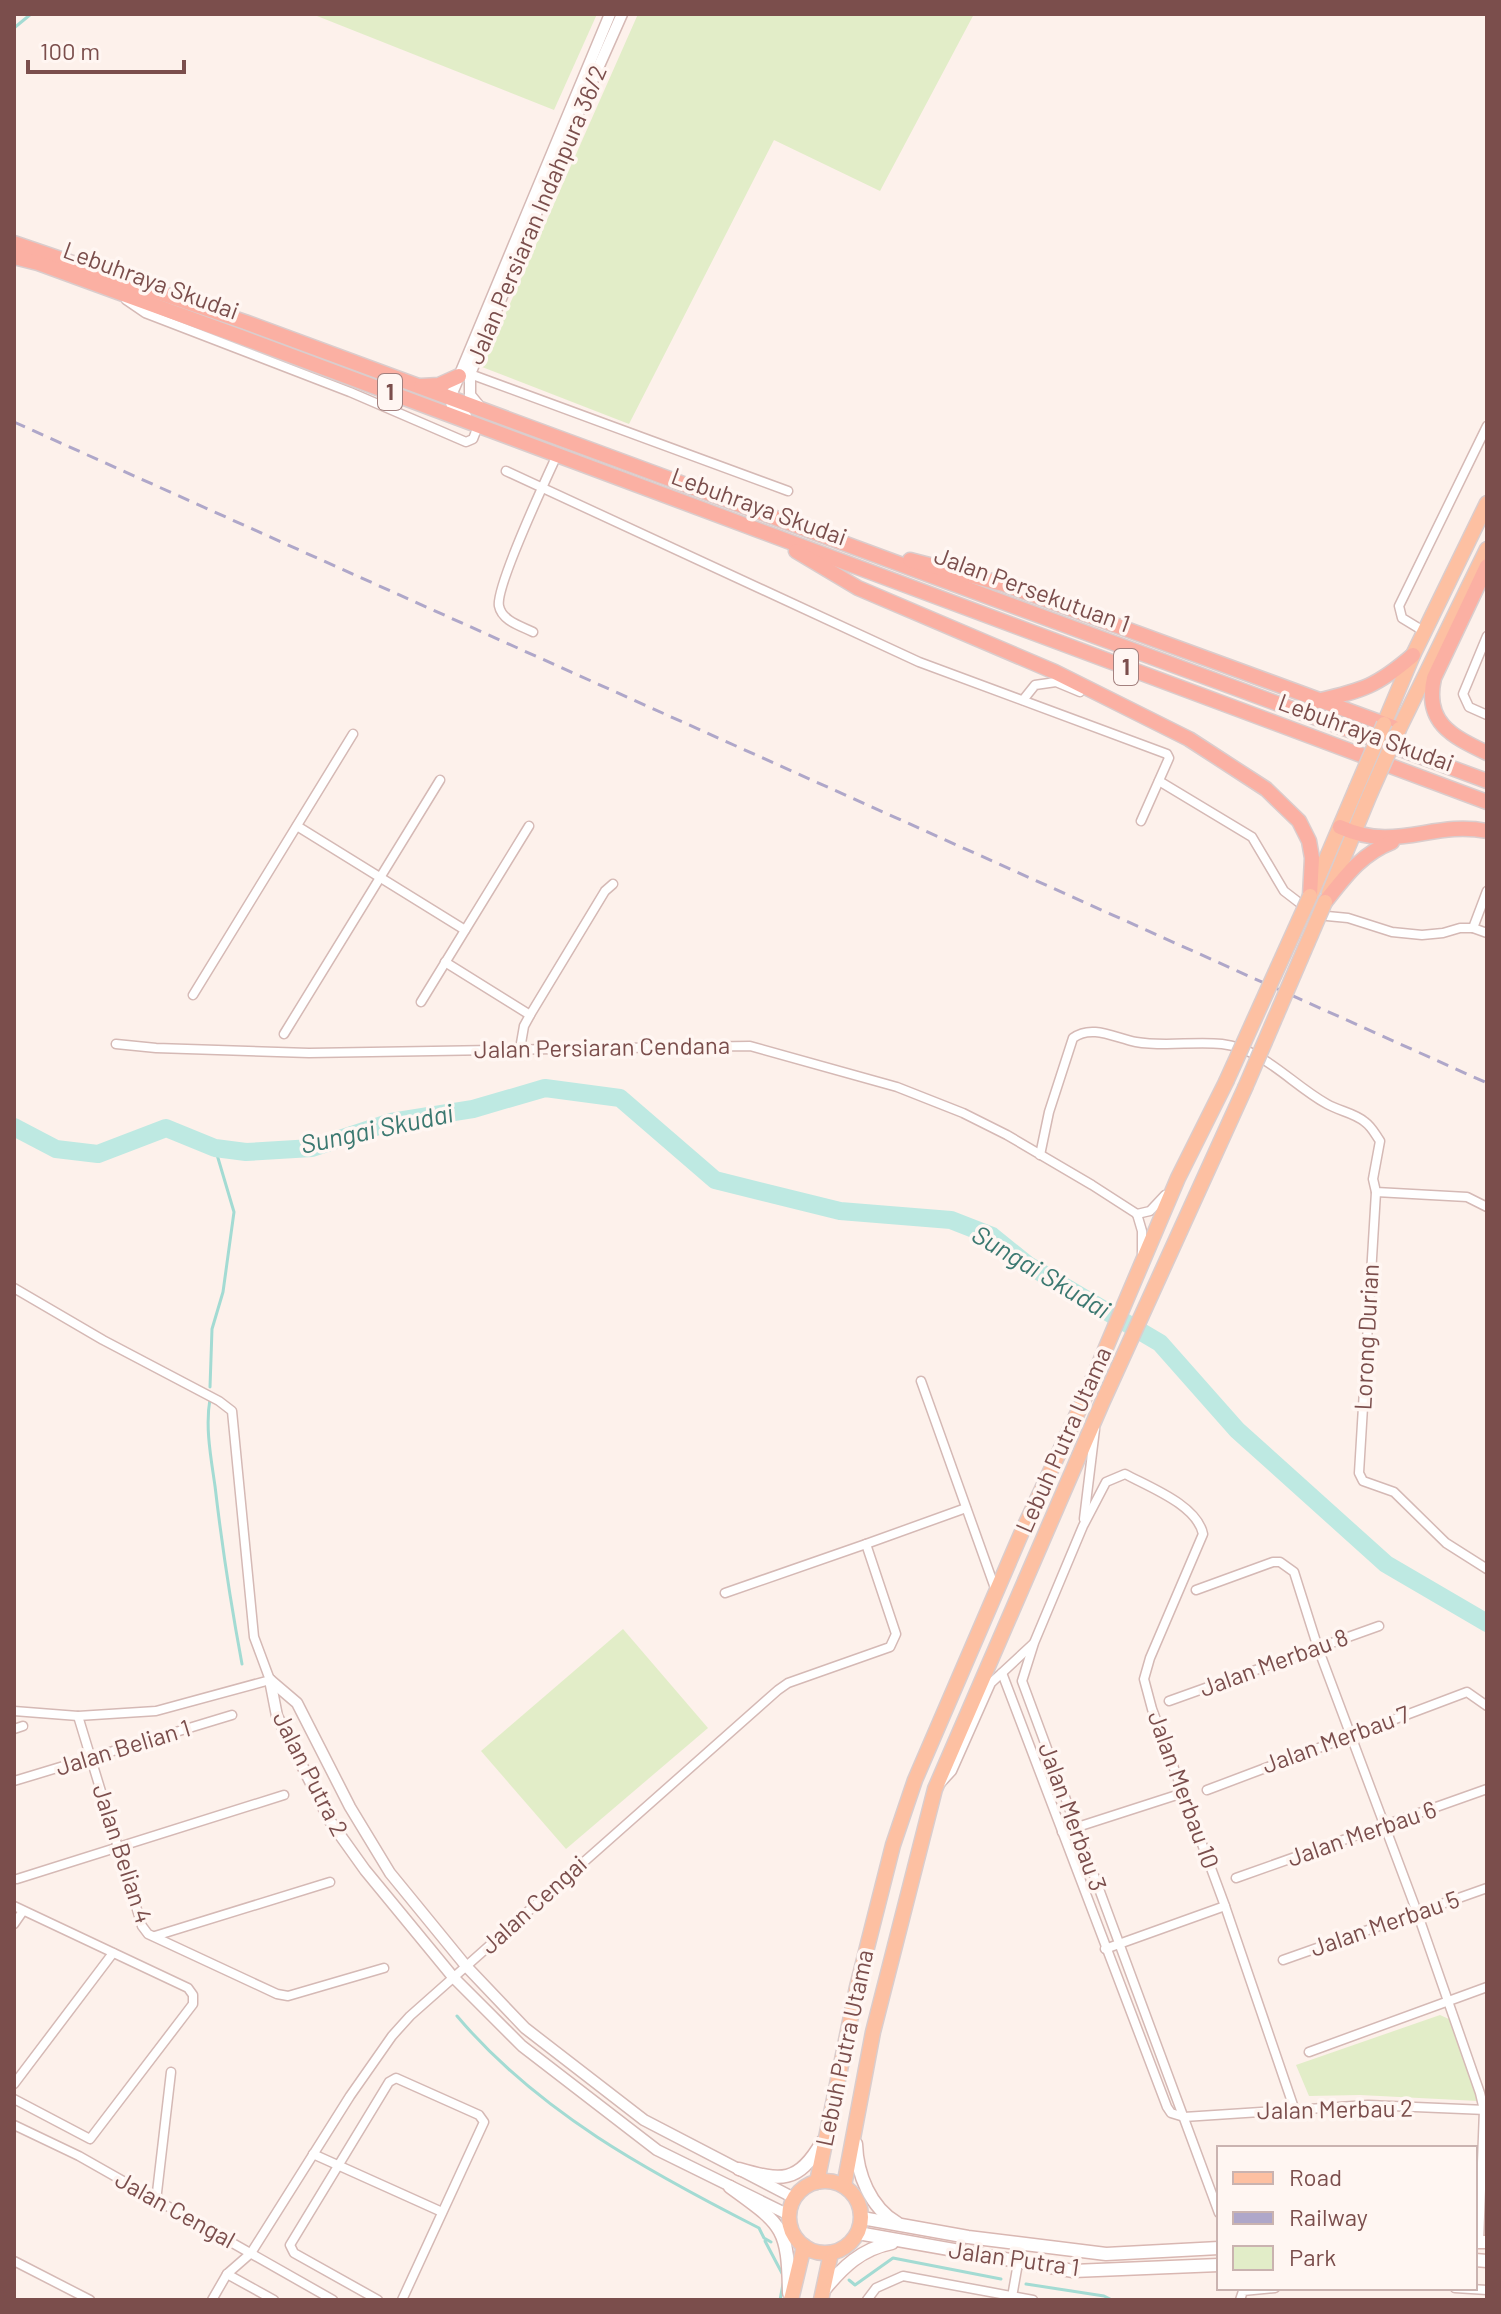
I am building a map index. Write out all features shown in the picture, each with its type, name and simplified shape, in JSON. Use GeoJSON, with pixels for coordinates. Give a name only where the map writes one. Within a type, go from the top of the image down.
{"type":"FeatureCollection","features":[{"type":"Feature","properties":{"kind":"highway","name":"Lebuhraya Skudai"},"geometry":{"type":"LineString","coordinates":[[14,243],[245,322],[832,540]]}},
{"type":"Feature","properties":{"kind":"highway","name":"Lebuhraya Skudai"},"geometry":{"type":"LineString","coordinates":[[14,257],[110,289],[500,433],[1487,802]]}},
{"type":"Feature","properties":{"kind":"highway"},"geometry":{"type":"LineString","coordinates":[[417,386],[439,385],[465,375]]}},
{"type":"Feature","properties":{"kind":"highway"},"geometry":{"type":"LineString","coordinates":[[765,532],[858,588],[1055,672],[1189,739],[1266,789],[1287,806],[1309,841],[1312,858],[1310,896]]}},
{"type":"Feature","properties":{"kind":"highway"},"geometry":{"type":"LineString","coordinates":[[832,540],[1003,584],[1392,727]]}},
{"type":"Feature","properties":{"kind":"highway","name":"Jalan Persekutuan 1"},"geometry":{"type":"LineString","coordinates":[[832,540],[1487,781]]}},
{"type":"Feature","properties":{"kind":"highway"},"geometry":{"type":"LineString","coordinates":[[1487,566],[1434,678],[1431,691],[1437,720],[1461,741],[1487,753]]}},
{"type":"Feature","properties":{"kind":"highway"},"geometry":{"type":"LineString","coordinates":[[1316,701],[1365,690],[1388,677],[1413,655]]}},
{"type":"Feature","properties":{"kind":"highway"},"geometry":{"type":"LineString","coordinates":[[1340,827],[1354,834],[1385,839],[1466,827],[1487,831]]}},
{"type":"Feature","properties":{"kind":"highway"},"geometry":{"type":"LineString","coordinates":[[1325,902],[1352,867],[1377,848],[1411,835]]}},
{"type":"Feature","properties":{"kind":"main road"},"geometry":{"type":"LineString","coordinates":[[1392,727],[1413,655],[1487,503]]}},
{"type":"Feature","properties":{"kind":"main road"},"geometry":{"type":"LineString","coordinates":[[1392,727],[1487,549]]}},
{"type":"Feature","properties":{"kind":"main road","name":"Lebuh Putra Utama"},"geometry":{"type":"LineString","coordinates":[[817,2182],[857,1987],[893,1845],[915,1780],[1085,1397],[1178,1178],[1226,1082],[1340,827],[1363,791],[1392,727]]}},
{"type":"Feature","properties":{"kind":"main road","name":"Lebuh Putra Utama"},"geometry":{"type":"LineString","coordinates":[[844,2186],[873,2032],[935,1789],[1099,1410],[1245,1088],[1325,902],[1354,834],[1363,791]]}},
{"type":"Feature","properties":{"kind":"main road"},"geometry":{"type":"LineString","coordinates":[[857,2118],[857,2161],[868,2191],[876,2206],[903,2227]]}},
{"type":"Feature","properties":{"kind":"main road"},"geometry":{"type":"LineString","coordinates":[[739,2169],[770,2178],[793,2175],[813,2159],[826,2135]]}},
{"type":"Feature","properties":{"kind":"main road"},"geometry":{"type":"LineString","coordinates":[[827,2181],[844,2186],[857,2199],[862,2218],[858,2233],[842,2249],[831,2253],[820,2253],[804,2246],[792,2233],[789,2215],[794,2198],[803,2188],[817,2182],[827,2181]]}},
{"type":"Feature","properties":{"kind":"main road"},"geometry":{"type":"LineString","coordinates":[[730,2187],[780,2228],[788,2255],[790,2300]]}},
{"type":"Feature","properties":{"kind":"main road","name":"Jalan Putra 1"},"geometry":{"type":"LineString","coordinates":[[862,2218],[903,2227],[1106,2254],[1215,2246]]}},
{"type":"Feature","properties":{"kind":"main road","name":"Jalan Putra 1"},"geometry":{"type":"LineString","coordinates":[[858,2233],[1073,2271],[1217,2265]]}},
{"type":"Feature","properties":{"kind":"main road"},"geometry":{"type":"LineString","coordinates":[[822,2296],[853,2259],[877,2246],[899,2241]]}},
{"type":"Feature","properties":{"kind":"main road"},"geometry":{"type":"LineString","coordinates":[[790,2300],[804,2246]]}},
{"type":"Feature","properties":{"kind":"main road"},"geometry":{"type":"LineString","coordinates":[[822,2296],[831,2253]]}},
{"type":"Feature","properties":{"kind":"street","name":"Jalan Persiaran Indahpura 36/2"},"geometry":{"type":"LineString","coordinates":[[487,412],[470,395],[465,375],[610,14]]}},
{"type":"Feature","properties":{"kind":"street","name":"Jalan Persiaran Indahpura 36/2"},"geometry":{"type":"LineString","coordinates":[[450,398],[465,375],[622,14]]}},
{"type":"Feature","properties":{"kind":"street"},"geometry":{"type":"LineString","coordinates":[[110,289],[145,313],[466,442],[473,439],[478,426]]}},
{"type":"Feature","properties":{"kind":"street"},"geometry":{"type":"LineString","coordinates":[[465,375],[788,491]]}},
{"type":"Feature","properties":{"kind":"street"},"geometry":{"type":"LineString","coordinates":[[450,398],[457,411],[500,433]]}},
{"type":"Feature","properties":{"kind":"street"},"geometry":{"type":"LineString","coordinates":[[1425,632],[1402,618],[1400,601],[1487,426]]}},
{"type":"Feature","properties":{"kind":"street"},"geometry":{"type":"LineString","coordinates":[[533,632],[505,618],[498,606],[503,579],[557,455]]}},
{"type":"Feature","properties":{"kind":"street"},"geometry":{"type":"LineString","coordinates":[[506,471],[919,662],[1167,754],[1169,758],[1141,821]]}},
{"type":"Feature","properties":{"kind":"street"},"geometry":{"type":"LineString","coordinates":[[1487,636],[1463,694],[1469,707],[1487,715]]}},
{"type":"Feature","properties":{"kind":"street"},"geometry":{"type":"LineString","coordinates":[[1023,700],[1035,685],[1056,682],[1148,719]]}},
{"type":"Feature","properties":{"kind":"street"},"geometry":{"type":"LineString","coordinates":[[193,995],[353,734]]}},
{"type":"Feature","properties":{"kind":"street"},"geometry":{"type":"LineString","coordinates":[[284,1034],[440,780]]}},
{"type":"Feature","properties":{"kind":"street"},"geometry":{"type":"LineString","coordinates":[[1159,781],[1252,837],[1284,891],[1310,911],[1348,918],[1392,932],[1422,935],[1473,928],[1487,933]]}},
{"type":"Feature","properties":{"kind":"street"},"geometry":{"type":"LineString","coordinates":[[297,826],[465,930]]}},
{"type":"Feature","properties":{"kind":"street"},"geometry":{"type":"LineString","coordinates":[[421,1002],[529,826]]}},
{"type":"Feature","properties":{"kind":"street"},"geometry":{"type":"LineString","coordinates":[[520,1049],[524,1026],[530,1015],[605,891],[613,884]]}},
{"type":"Feature","properties":{"kind":"street"},"geometry":{"type":"LineString","coordinates":[[1473,928],[1487,891]]}},
{"type":"Feature","properties":{"kind":"street"},"geometry":{"type":"LineString","coordinates":[[445,962],[530,1015]]}},
{"type":"Feature","properties":{"kind":"street","name":"Lorong Durian"},"geometry":{"type":"LineString","coordinates":[[1040,1155],[1049,1112],[1073,1038],[1087,1031],[1153,1044],[1223,1044],[1245,1050],[1266,1060],[1300,1088],[1330,1106],[1364,1120],[1380,1141],[1374,1164],[1376,1192],[1359,1473],[1363,1481],[1394,1492],[1446,1543],[1487,1569]]}},
{"type":"Feature","properties":{"kind":"street","name":"Jalan Persiaran Cendana"},"geometry":{"type":"LineString","coordinates":[[116,1044],[309,1053],[750,1046],[897,1087],[963,1113],[1137,1214]]}},
{"type":"Feature","properties":{"kind":"street"},"geometry":{"type":"LineString","coordinates":[[1140,1269],[1143,1244],[1137,1214],[1150,1211],[1160,1203],[1178,1178]]}},
{"type":"Feature","properties":{"kind":"street"},"geometry":{"type":"LineString","coordinates":[[1376,1192],[1467,1197],[1487,1207]]}},
{"type":"Feature","properties":{"kind":"street"},"geometry":{"type":"LineString","coordinates":[[14,1288],[232,1411],[254,1637],[270,1680],[156,1711],[78,1716],[14,1711]]}},
{"type":"Feature","properties":{"kind":"street"},"geometry":{"type":"LineString","coordinates":[[921,1381],[996,1592]]}},
{"type":"Feature","properties":{"kind":"street"},"geometry":{"type":"LineString","coordinates":[[1083,1526],[1099,1410]]}},
{"type":"Feature","properties":{"kind":"street","name":"Jalan Merbau 3"},"geometry":{"type":"LineString","coordinates":[[1159,1493],[1125,1474],[1106,1482],[1083,1526],[1034,1643],[1022,1681],[1217,2208]]}},
{"type":"Feature","properties":{"kind":"street","name":"Jalan Merbau 10"},"geometry":{"type":"LineString","coordinates":[[1159,1493],[1192,1512],[1203,1534],[1144,1679],[1294,2108]]}},
{"type":"Feature","properties":{"kind":"street"},"geometry":{"type":"LineString","coordinates":[[725,1593],[966,1508]]}},
{"type":"Feature","properties":{"kind":"street","name":"Jalan Cengai"},"geometry":{"type":"LineString","coordinates":[[212,2300],[227,2274],[251,2253],[392,2036],[439,1988],[778,1690],[788,1683],[890,1647],[896,1634],[866,1544]]}},
{"type":"Feature","properties":{"kind":"street"},"geometry":{"type":"LineString","coordinates":[[1196,1590],[1280,1562],[1294,1572],[1318,1648],[1417,1912],[1485,2110],[1480,2242]]}},
{"type":"Feature","properties":{"kind":"street","name":"Jalan Merbau 8"},"geometry":{"type":"LineString","coordinates":[[1169,1701],[1379,1626]]}},
{"type":"Feature","properties":{"kind":"street"},"geometry":{"type":"LineString","coordinates":[[935,1789],[952,1771],[991,1683],[1034,1643]]}},
{"type":"Feature","properties":{"kind":"street"},"geometry":{"type":"LineString","coordinates":[[1002,1673],[1167,2107],[1171,2113],[1184,2117]]}},
{"type":"Feature","properties":{"kind":"street","name":"Jalan Putra 2"},"geometry":{"type":"LineString","coordinates":[[270,1680],[297,1703],[350,1807],[390,1873],[466,1966],[525,2028],[644,2120],[794,2198]]}},
{"type":"Feature","properties":{"kind":"street","name":"Jalan Putra 2"},"geometry":{"type":"LineString","coordinates":[[270,1680],[277,1716],[330,1821],[365,1870],[453,1977],[522,2046],[657,2150],[789,2215]]}},
{"type":"Feature","properties":{"kind":"street","name":"Jalan Merbau 7"},"geometry":{"type":"LineString","coordinates":[[1207,1790],[1467,1692],[1487,1706]]}},
{"type":"Feature","properties":{"kind":"street","name":"Jalan Belian 1"},"geometry":{"type":"LineString","coordinates":[[14,1781],[232,1715]]}},
{"type":"Feature","properties":{"kind":"street","name":"Jalan Belian 4"},"geometry":{"type":"LineString","coordinates":[[78,1716],[142,1926],[154,1936],[277,1994],[288,1996],[384,1968]]}},
{"type":"Feature","properties":{"kind":"street","name":"Jalan Merbau 6"},"geometry":{"type":"LineString","coordinates":[[1236,1878],[1487,1789]]}},
{"type":"Feature","properties":{"kind":"street"},"geometry":{"type":"LineString","coordinates":[[1062,1832],[1183,1793]]}},
{"type":"Feature","properties":{"kind":"street"},"geometry":{"type":"LineString","coordinates":[[17,1879],[284,1795]]}},
{"type":"Feature","properties":{"kind":"street"},"geometry":{"type":"LineString","coordinates":[[154,1936],[330,1882]]}},
{"type":"Feature","properties":{"kind":"street","name":"Jalan Merbau 5"},"geometry":{"type":"LineString","coordinates":[[1283,1960],[1487,1888]]}},
{"type":"Feature","properties":{"kind":"street"},"geometry":{"type":"LineString","coordinates":[[14,1906],[188,1988],[193,1995],[190,2011],[92,2137],[87,2139],[14,2099]]}},
{"type":"Feature","properties":{"kind":"street"},"geometry":{"type":"LineString","coordinates":[[1105,1949],[1225,1906]]}},
{"type":"Feature","properties":{"kind":"street"},"geometry":{"type":"LineString","coordinates":[[14,1924],[23,1911]]}},
{"type":"Feature","properties":{"kind":"street"},"geometry":{"type":"LineString","coordinates":[[14,2084],[113,1953]]}},
{"type":"Feature","properties":{"kind":"street"},"geometry":{"type":"LineString","coordinates":[[1309,2052],[1487,1987]]}},
{"type":"Feature","properties":{"kind":"street"},"geometry":{"type":"LineString","coordinates":[[156,2201],[171,2072]]}},
{"type":"Feature","properties":{"kind":"street"},"geometry":{"type":"LineString","coordinates":[[378,2300],[290,2249],[393,2078],[483,2119],[483,2125],[402,2300]]}},
{"type":"Feature","properties":{"kind":"street","name":"Jalan Merbau 2"},"geometry":{"type":"LineString","coordinates":[[1184,2117],[1368,2105],[1485,2110]]}},
{"type":"Feature","properties":{"kind":"street","name":"Jalan Cengal"},"geometry":{"type":"LineString","coordinates":[[14,2125],[79,2156],[333,2300]]}},
{"type":"Feature","properties":{"kind":"street"},"geometry":{"type":"LineString","coordinates":[[313,2154],[442,2212]]}},
{"type":"Feature","properties":{"kind":"street"},"geometry":{"type":"LineString","coordinates":[[14,2261],[90,2300]]}},
{"type":"Feature","properties":{"kind":"street"},"geometry":{"type":"LineString","coordinates":[[1012,2297],[1018,2263]]}},
{"type":"Feature","properties":{"kind":"street"},"geometry":{"type":"LineString","coordinates":[[227,2274],[274,2300]]}},
{"type":"Feature","properties":{"kind":"street"},"geometry":{"type":"LineString","coordinates":[[867,2300],[876,2288],[903,2276],[1033,2300]]}},
{"type":"Feature","properties":{"kind":"street"},"geometry":{"type":"LineString","coordinates":[[1240,2300],[1241,2293],[1247,2290]]}},
{"type":"Feature","properties":{"kind":"green space"},"geometry":{"type":"Polygon","coordinates":[[[312,14],[597,14],[554,110],[312,14]]]}},
{"type":"Feature","properties":{"kind":"green space"},"geometry":{"type":"Polygon","coordinates":[[[638,14],[974,14],[880,191],[774,140],[629,424],[482,367],[638,14]]]}},
{"type":"Feature","properties":{"kind":"green space"},"geometry":{"type":"Polygon","coordinates":[[[623,1629],[708,1728],[566,1849],[481,1751],[623,1629]]]}},
{"type":"Feature","properties":{"kind":"green space"},"geometry":{"type":"Polygon","coordinates":[[[1440,2015],[1451,2020],[1478,2101],[1360,2095],[1309,2096],[1296,2065],[1440,2015]]]}},
{"type":"Feature","properties":{"kind":"waterway"},"geometry":{"type":"LineString","coordinates":[[14,28],[31,14]]}},
{"type":"Feature","properties":{"kind":"waterway","name":"Sungai Skudai"},"geometry":{"type":"LineString","coordinates":[[14,1127],[56,1149],[98,1154],[166,1128],[215,1148],[246,1152],[312,1148],[391,1122],[473,1109],[545,1088],[620,1098],[715,1180],[840,1211],[951,1220],[992,1236],[1028,1265],[1160,1343],[1237,1430],[1386,1564],[1487,1623]]}},
{"type":"Feature","properties":{"kind":"waterway"},"geometry":{"type":"LineString","coordinates":[[210,1387],[212,1329],[223,1292],[234,1212],[215,1148]]}},
{"type":"Feature","properties":{"kind":"waterway"},"geometry":{"type":"LineString","coordinates":[[210,1399],[210,1454],[242,1664]]}},
{"type":"Feature","properties":{"kind":"waterway"},"geometry":{"type":"LineString","coordinates":[[457,2016],[523,2082],[559,2110],[636,2162],[759,2228],[764,2238],[771,2242]]}},
{"type":"Feature","properties":{"kind":"waterway"},"geometry":{"type":"LineString","coordinates":[[765,2241],[784,2277]]}},
{"type":"Feature","properties":{"kind":"waterway"},"geometry":{"type":"LineString","coordinates":[[849,2280],[855,2285],[893,2258],[1001,2279]]}},
{"type":"Feature","properties":{"kind":"waterway"},"geometry":{"type":"LineString","coordinates":[[780,2300],[783,2284]]}},
{"type":"Feature","properties":{"kind":"waterway"},"geometry":{"type":"LineString","coordinates":[[1026,2284],[1104,2296],[1112,2300]]}},
{"type":"Feature","properties":{"kind":"railway"},"geometry":{"type":"LineString","coordinates":[[14,422],[1487,1083]]}}]}
